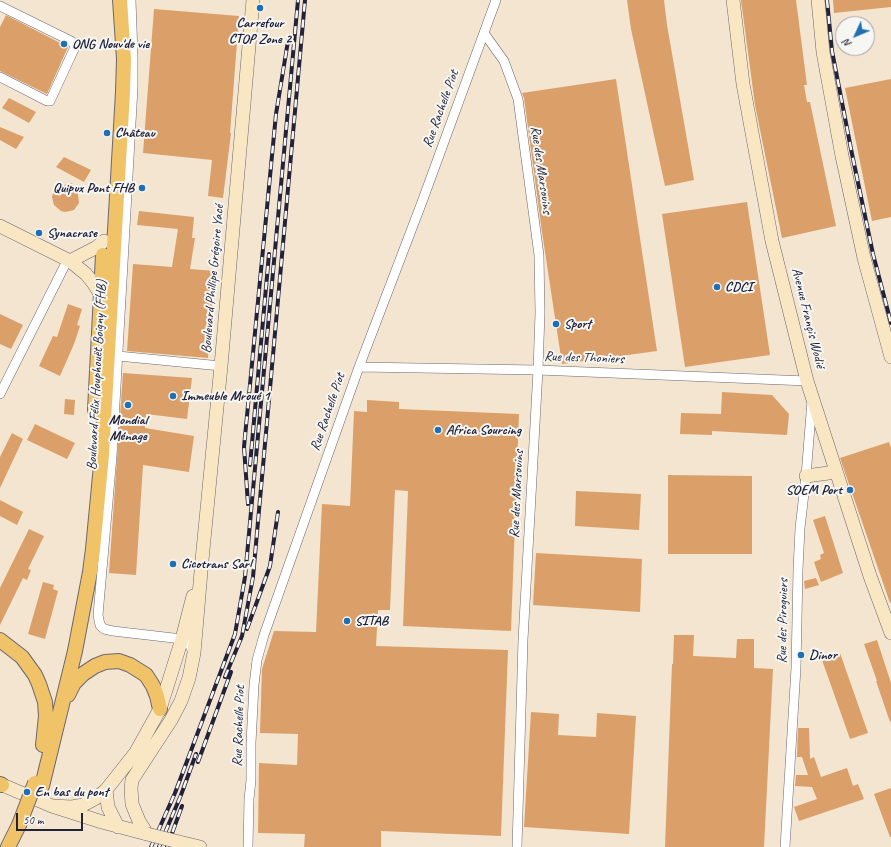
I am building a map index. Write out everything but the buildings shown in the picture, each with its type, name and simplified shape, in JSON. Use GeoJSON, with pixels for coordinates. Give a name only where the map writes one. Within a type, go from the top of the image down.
{"type":"FeatureCollection","features":[{"type":"Feature","properties":{"kind":"main road","name":"Boulevard Félix Houphouët Boigny (FHB)"},"geometry":{"type":"LineString","coordinates":[[44,745],[66,650],[80,571],[93,457],[104,241],[115,91],[115,58],[111,0]]}},
{"type":"Feature","properties":{"kind":"main road","name":"Boulevard Félix Houphouët Boigny (FHB)"},"geometry":{"type":"LineString","coordinates":[[62,708],[90,572],[102,456],[123,92],[124,59],[120,0]]}},
{"type":"Feature","properties":{"kind":"main road"},"geometry":{"type":"LineString","coordinates":[[122,29],[132,6]]}},
{"type":"Feature","properties":{"kind":"main road"},"geometry":{"type":"LineString","coordinates":[[95,525],[107,502]]}},
{"type":"Feature","properties":{"kind":"main road"},"geometry":{"type":"LineString","coordinates":[[0,640],[22,657],[35,675],[43,692],[46,716],[44,745],[38,784]]}},
{"type":"Feature","properties":{"kind":"main road"},"geometry":{"type":"LineString","coordinates":[[0,648],[22,657]]}},
{"type":"Feature","properties":{"kind":"main road"},"geometry":{"type":"LineString","coordinates":[[19,847],[22,826],[38,784],[62,708],[74,683],[83,674],[95,666],[105,662],[118,662],[130,666],[146,676],[153,686],[160,709]]}},
{"type":"Feature","properties":{"kind":"main road"},"geometry":{"type":"LineString","coordinates":[[8,847],[22,826]]}},
{"type":"Feature","properties":{"kind":"street","name":"Boulevard Phillipe Grégoire Yacé"},"geometry":{"type":"LineString","coordinates":[[147,834],[139,821],[132,804],[132,780],[172,720],[181,701],[189,678],[194,653],[253,0]]}},
{"type":"Feature","properties":{"kind":"street","name":"Rue Rachelle Piot"},"geometry":{"type":"LineString","coordinates":[[248,847],[254,685],[257,660],[264,635],[359,367],[422,202],[496,0]]}},
{"type":"Feature","properties":{"kind":"street","name":"Avenue Françis Wodié"},"geometry":{"type":"LineString","coordinates":[[733,0],[743,84],[772,241],[807,381],[870,576],[891,633]]}},
{"type":"Feature","properties":{"kind":"street"},"geometry":{"type":"LineString","coordinates":[[818,0],[822,52],[842,156],[864,258],[891,357]]}},
{"type":"Feature","properties":{"kind":"street"},"geometry":{"type":"LineString","coordinates":[[0,6],[71,41],[75,47],[50,101],[47,102],[0,77]]}},
{"type":"Feature","properties":{"kind":"street","name":"Boulevard Félix Houphouët Boigny (FHB)"},"geometry":{"type":"LineString","coordinates":[[132,6],[133,88],[118,356],[98,615],[100,625],[104,629],[182,639]]}},
{"type":"Feature","properties":{"kind":"street","name":"Rue des Marsouins"},"geometry":{"type":"LineString","coordinates":[[484,33],[504,61],[518,100],[538,255],[540,313],[538,370],[523,640],[517,847]]}},
{"type":"Feature","properties":{"kind":"street"},"geometry":{"type":"LineString","coordinates":[[0,226],[69,260],[86,274],[101,295]]}},
{"type":"Feature","properties":{"kind":"street"},"geometry":{"type":"LineString","coordinates":[[0,394],[69,260],[97,248],[104,241]]}},
{"type":"Feature","properties":{"kind":"street"},"geometry":{"type":"LineString","coordinates":[[118,356],[221,366]]}},
{"type":"Feature","properties":{"kind":"street","name":"Rue des Thoniers"},"geometry":{"type":"LineString","coordinates":[[359,367],[538,370],[807,381]]}},
{"type":"Feature","properties":{"kind":"street","name":"Rue des Piroguiers"},"geometry":{"type":"LineString","coordinates":[[785,847],[796,668],[800,535],[812,396]]}},
{"type":"Feature","properties":{"kind":"street"},"geometry":{"type":"LineString","coordinates":[[806,476],[836,472]]}},
{"type":"Feature","properties":{"kind":"street","name":"Boulevard Phillipe Grégoire Yacé"},"geometry":{"type":"LineString","coordinates":[[52,806],[72,807],[83,805],[96,798],[106,790],[136,752],[160,709],[182,639],[202,560]]}},
{"type":"Feature","properties":{"kind":"street"},"geometry":{"type":"LineString","coordinates":[[182,639],[189,644],[194,653]]}},
{"type":"Feature","properties":{"kind":"street"},"geometry":{"type":"LineString","coordinates":[[0,784],[52,806],[118,827],[200,847]]}},
{"type":"Feature","properties":{"kind":"street"},"geometry":{"type":"LineString","coordinates":[[106,790],[108,807],[118,827]]}},
{"type":"Feature","properties":{"kind":"railway"},"geometry":{"type":"LineString","coordinates":[[151,847],[175,793],[235,634],[245,577],[298,0]]}},
{"type":"Feature","properties":{"kind":"railway"},"geometry":{"type":"LineString","coordinates":[[225,677],[242,636],[253,577],[305,0]]}},
{"type":"Feature","properties":{"kind":"railway"},"geometry":{"type":"LineString","coordinates":[[827,0],[832,51],[852,154],[873,254],[891,323]]}},
{"type":"Feature","properties":{"kind":"railway"},"geometry":{"type":"LineString","coordinates":[[248,504],[244,447],[276,114],[288,41]]}},
{"type":"Feature","properties":{"kind":"railway"},"geometry":{"type":"LineString","coordinates":[[250,465],[269,254]]}},
{"type":"Feature","properties":{"kind":"railway"},"geometry":{"type":"LineString","coordinates":[[247,629],[270,566],[278,512]]}},
{"type":"Feature","properties":{"kind":"railway"},"geometry":{"type":"LineString","coordinates":[[198,762],[231,672]]}},
{"type":"Feature","properties":{"kind":"railway"},"geometry":{"type":"LineString","coordinates":[[159,847],[181,795],[196,754]]}},
{"type":"Feature","properties":{"kind":"railway"},"geometry":{"type":"LineString","coordinates":[[167,847],[182,806]]}},
{"type":"Feature","properties":{"kind":"place","name":"Carrefour CTOP Zone 2"},"geometry":{"type":"Point","coordinates":[260,8]}},
{"type":"Feature","properties":{"kind":"place","name":"ONG Nouv'de vie"},"geometry":{"type":"Point","coordinates":[64,44]}},
{"type":"Feature","properties":{"kind":"place","name":"Château"},"geometry":{"type":"Point","coordinates":[107,133]}},
{"type":"Feature","properties":{"kind":"place","name":"Quipux Pont FHB"},"geometry":{"type":"Point","coordinates":[142,188]}},
{"type":"Feature","properties":{"kind":"place","name":"Synacrase"},"geometry":{"type":"Point","coordinates":[39,233]}},
{"type":"Feature","properties":{"kind":"place","name":"CDCI"},"geometry":{"type":"Point","coordinates":[717,287]}},
{"type":"Feature","properties":{"kind":"place","name":"Sport"},"geometry":{"type":"Point","coordinates":[556,324]}},
{"type":"Feature","properties":{"kind":"place","name":"Immeuble Mroué 1"},"geometry":{"type":"Point","coordinates":[173,396]}},
{"type":"Feature","properties":{"kind":"place","name":"Mondial Ménage"},"geometry":{"type":"Point","coordinates":[128,405]}},
{"type":"Feature","properties":{"kind":"place","name":"Africa Sourcing"},"geometry":{"type":"Point","coordinates":[438,430]}},
{"type":"Feature","properties":{"kind":"place","name":"SOEM Port"},"geometry":{"type":"Point","coordinates":[850,490]}},
{"type":"Feature","properties":{"kind":"place","name":"Cicotrans Sarl"},"geometry":{"type":"Point","coordinates":[173,564]}},
{"type":"Feature","properties":{"kind":"place","name":"SITAB"},"geometry":{"type":"Point","coordinates":[347,621]}},
{"type":"Feature","properties":{"kind":"place","name":"Dinor"},"geometry":{"type":"Point","coordinates":[801,655]}},
{"type":"Feature","properties":{"kind":"place","name":"En bas du pont"},"geometry":{"type":"Point","coordinates":[27,792]}}]}
